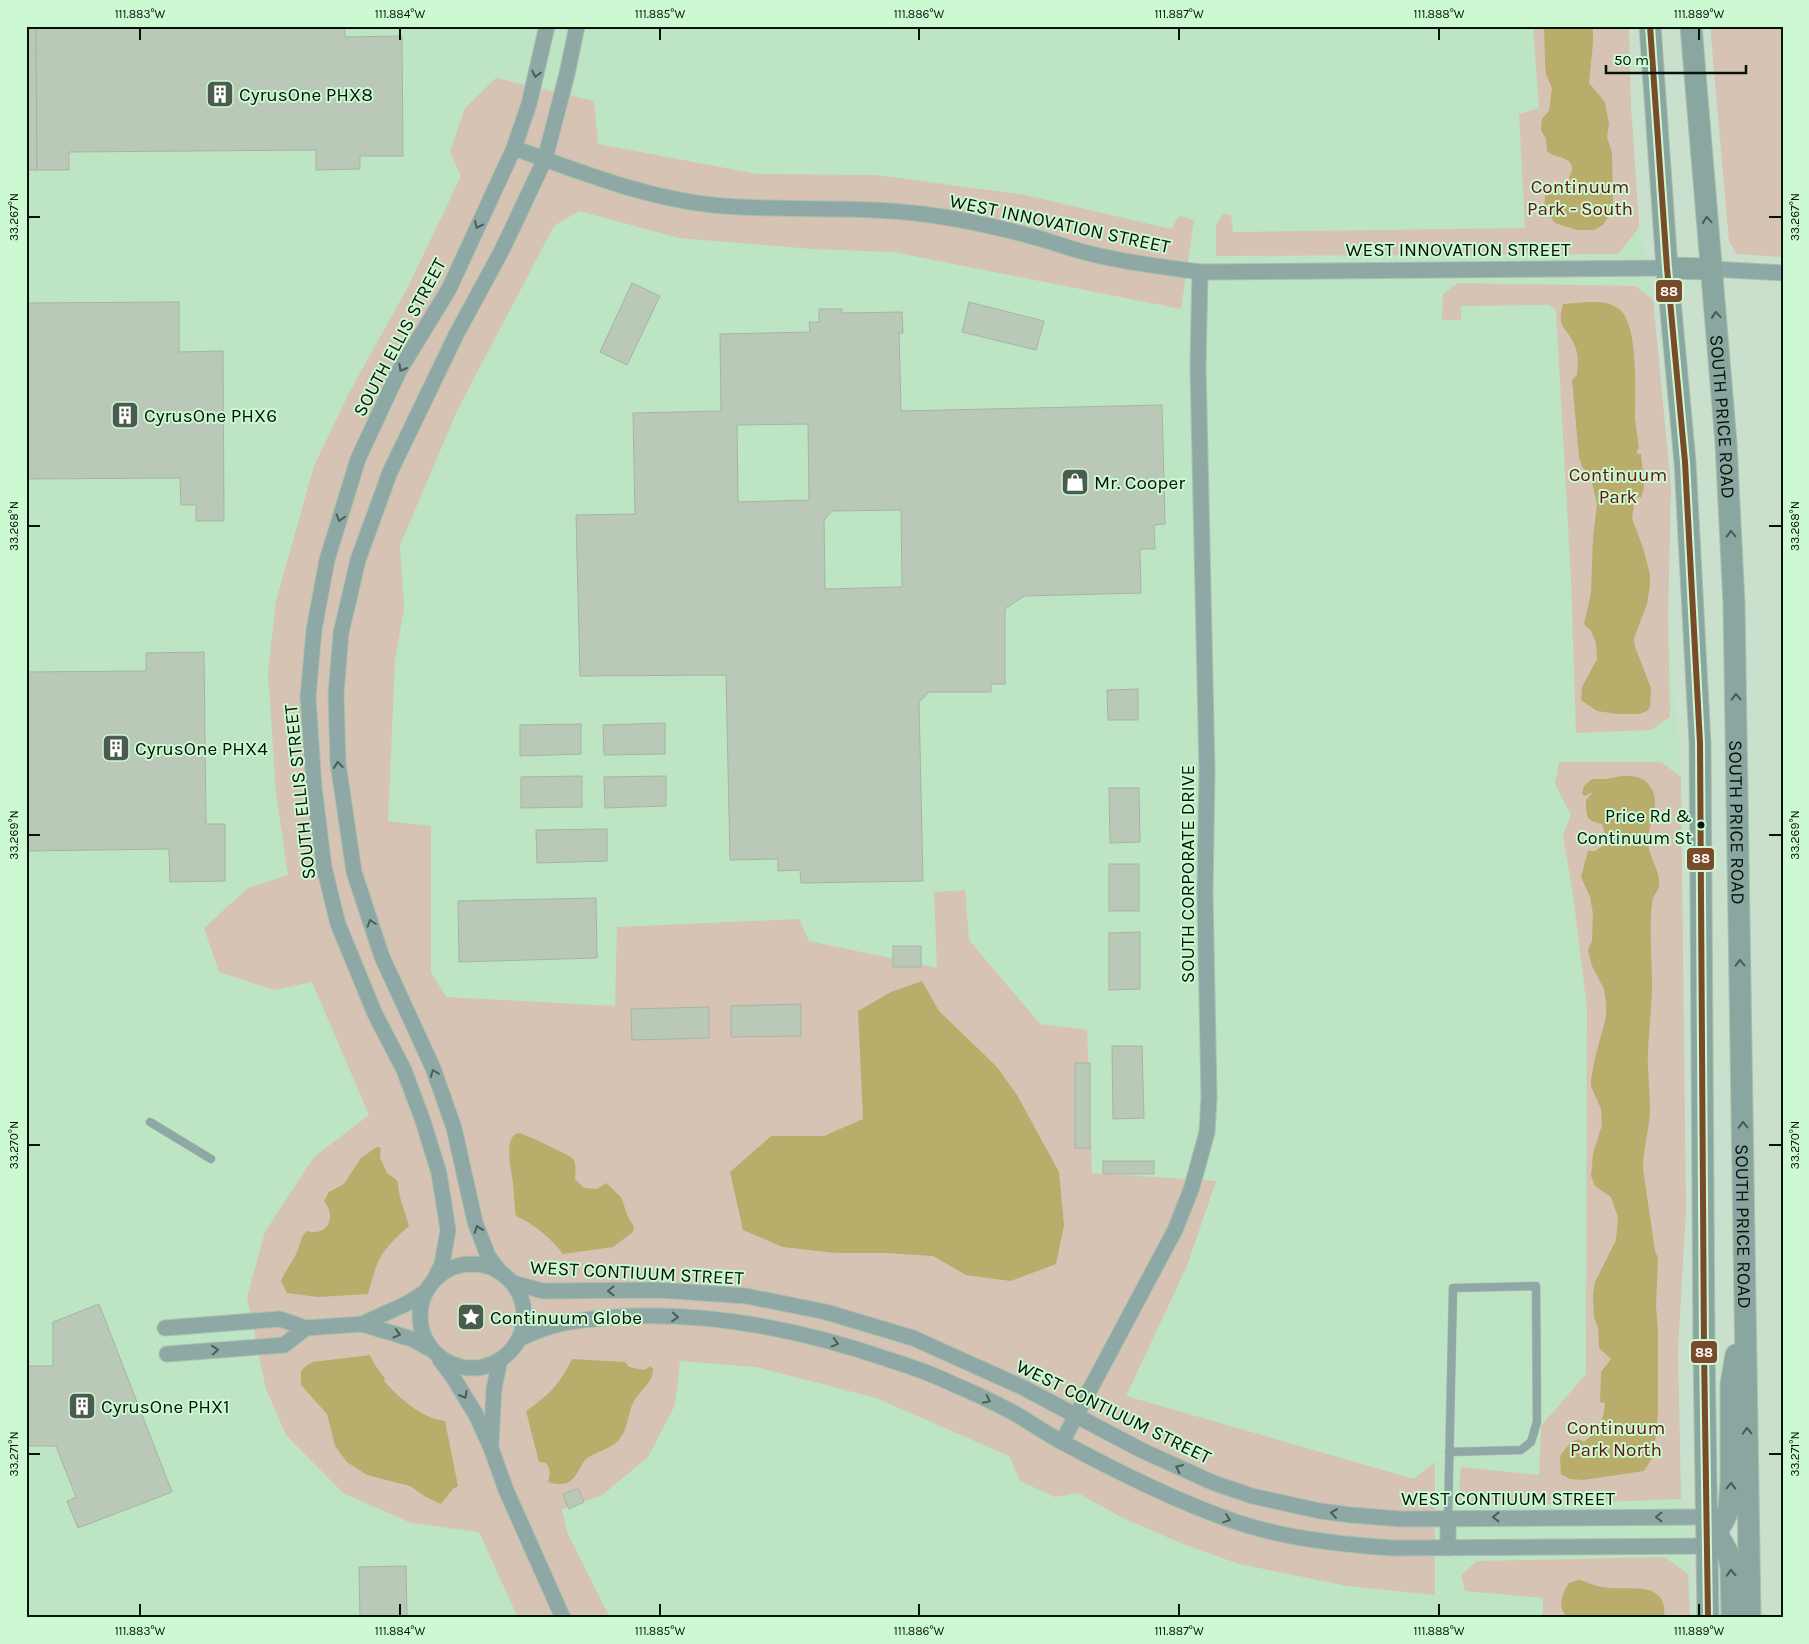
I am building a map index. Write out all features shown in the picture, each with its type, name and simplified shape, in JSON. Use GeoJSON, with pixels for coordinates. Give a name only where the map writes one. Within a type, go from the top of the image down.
{"type":"FeatureCollection","features":[{"type":"Feature","properties":{"kind":"main road","name":"SOUTH PRICE ROAD"},"geometry":{"type":"LineString","coordinates":[[1650,26],[1667,268],[1685,462],[1700,743],[1704,1350],[1711,1531],[1708,1618]]}},
{"type":"Feature","properties":{"kind":"main road","name":"SOUTH PRICE ROAD"},"geometry":{"type":"LineString","coordinates":[[1691,26],[1726,443],[1734,604],[1750,1618]]}},
{"type":"Feature","properties":{"kind":"main road"},"geometry":{"type":"LineString","coordinates":[[1667,268],[1712,269]]}},
{"type":"Feature","properties":{"kind":"main road"},"geometry":{"type":"LineString","coordinates":[[1732,1618],[1732,1567],[1728,1553],[1711,1531],[1724,1520],[1730,1497],[1731,1384],[1745,1309]]}},
{"type":"Feature","properties":{"kind":"street","name":"SOUTH ELLIS STREET"},"geometry":{"type":"LineString","coordinates":[[435,1278],[442,1264],[448,1230],[439,1173],[423,1121],[404,1070],[375,1014],[338,924],[324,867],[314,787],[308,696],[314,630],[328,560],[358,459],[400,372],[449,289],[514,148],[529,104],[547,26]]}},
{"type":"Feature","properties":{"kind":"street"},"geometry":{"type":"LineString","coordinates":[[362,1324],[412,1339],[451,1364],[467,1368],[484,1367],[500,1360],[511,1351],[519,1339],[523,1325],[524,1311],[520,1296],[513,1283],[500,1272],[488,1256],[475,1222],[454,1128],[433,1068],[382,957],[354,872],[338,763],[336,694],[341,632],[358,560],[390,472],[456,335],[502,250],[545,159],[567,74],[577,26]]}},
{"type":"Feature","properties":{"kind":"street","name":"WEST INNOVATION STREET"},"geometry":{"type":"LineString","coordinates":[[514,148],[603,179],[669,198],[710,205],[763,209],[882,210],[923,214],[983,224],[1092,254],[1147,265],[1200,272],[1667,268]]}},
{"type":"Feature","properties":{"kind":"street"},"geometry":{"type":"LineString","coordinates":[[1712,269],[1783,273]]}},
{"type":"Feature","properties":{"kind":"street","name":"SOUTH CORPORATE DRIVE"},"geometry":{"type":"LineString","coordinates":[[1062,1442],[1175,1230],[1192,1187],[1207,1132],[1209,1096],[1205,893],[1207,771],[1198,366],[1200,272]]}},
{"type":"Feature","properties":{"kind":"street"},"geometry":{"type":"LineString","coordinates":[[500,1272],[484,1265],[466,1264],[449,1268],[435,1278],[425,1292],[420,1306],[419,1321],[423,1336],[453,1377],[476,1415],[491,1448],[506,1490],[563,1618]]}},
{"type":"Feature","properties":{"kind":"street","name":"WEST CONTIUUM STREET"},"geometry":{"type":"LineString","coordinates":[[513,1283],[543,1291],[659,1290],[746,1296],[826,1312],[914,1338],[1022,1387],[1177,1467],[1214,1483],[1252,1496],[1297,1507],[1351,1515],[1401,1519],[1448,1518],[1711,1531]]}},
{"type":"Feature","properties":{"kind":"street"},"geometry":{"type":"LineString","coordinates":[[165,1328],[280,1319],[306,1328],[362,1324],[408,1303],[425,1292]]}},
{"type":"Feature","properties":{"kind":"street"},"geometry":{"type":"LineString","coordinates":[[519,1339],[548,1327],[573,1321],[627,1316],[712,1320],[774,1329],[856,1348],[954,1384],[1012,1412],[1062,1442],[1128,1476],[1196,1507],[1264,1530],[1305,1539],[1393,1548],[1448,1548],[1711,1531]]}},
{"type":"Feature","properties":{"kind":"street"},"geometry":{"type":"LineString","coordinates":[[167,1354],[284,1345],[306,1328]]}},
{"type":"Feature","properties":{"kind":"street"},"geometry":{"type":"LineString","coordinates":[[491,1448],[494,1389],[500,1360]]}},
{"type":"Feature","properties":{"kind":"street"},"geometry":{"type":"LineString","coordinates":[[1448,1518],[1448,1548]]}},
{"type":"Feature","properties":{"kind":"lane"},"geometry":{"type":"LineString","coordinates":[[150,1122],[210,1159]]}},
{"type":"Feature","properties":{"kind":"lane"},"geometry":{"type":"LineString","coordinates":[[1448,1518],[1449,1452],[1453,1288],[1536,1286],[1537,1422],[1531,1442],[1521,1450],[1449,1452]]}},
{"type":"Feature","properties":{"kind":"shaded area"},"geometry":{"type":"Polygon","coordinates":[[[26,26],[1629,26],[1631,106],[1639,223],[1653,300],[1671,486],[1668,620],[1681,777],[1686,1210],[1678,1350],[1681,1482],[1691,1583],[1691,1618],[26,1618],[26,26]]]}},
{"type":"Feature","properties":{"kind":"shaded area"},"geometry":{"type":"Polygon","coordinates":[[[1544,26],[1593,26],[1589,83],[1605,102],[1609,124],[1607,137],[1612,153],[1613,202],[1611,212],[1603,225],[1594,230],[1577,230],[1555,223],[1544,209],[1548,190],[1557,183],[1568,182],[1572,165],[1567,160],[1547,151],[1546,139],[1541,130],[1542,119],[1549,111],[1552,88],[1546,74],[1544,26]]]}},
{"type":"Feature","properties":{"kind":"shaded area"},"geometry":{"type":"Polygon","coordinates":[[[1601,302],[1619,309],[1630,329],[1633,344],[1635,418],[1639,449],[1637,454],[1641,454],[1644,488],[1641,498],[1635,499],[1632,518],[1650,574],[1647,604],[1634,638],[1635,647],[1651,688],[1650,707],[1647,711],[1639,714],[1597,711],[1581,700],[1582,687],[1597,659],[1596,643],[1591,631],[1584,624],[1591,593],[1593,538],[1597,504],[1592,483],[1579,457],[1572,380],[1577,375],[1577,352],[1561,322],[1561,312],[1563,304],[1601,302]]]}},
{"type":"Feature","properties":{"kind":"shaded area"},"geometry":{"type":"Polygon","coordinates":[[[1622,776],[1635,777],[1645,781],[1654,794],[1655,801],[1648,843],[1658,875],[1659,886],[1652,901],[1651,913],[1652,992],[1648,1058],[1650,1108],[1643,1169],[1655,1251],[1658,1258],[1656,1306],[1658,1330],[1658,1411],[1654,1455],[1644,1471],[1583,1480],[1570,1479],[1561,1474],[1560,1456],[1571,1442],[1579,1439],[1584,1442],[1589,1438],[1597,1429],[1603,1415],[1605,1403],[1600,1402],[1601,1372],[1611,1359],[1599,1348],[1598,1327],[1594,1318],[1593,1295],[1595,1282],[1616,1240],[1618,1217],[1611,1197],[1595,1186],[1591,1176],[1593,1154],[1602,1125],[1601,1109],[1591,1086],[1591,1080],[1606,1017],[1606,1003],[1604,989],[1592,966],[1588,950],[1592,941],[1593,914],[1590,897],[1581,877],[1588,851],[1595,851],[1604,845],[1606,837],[1602,824],[1590,819],[1587,814],[1586,800],[1593,792],[1585,796],[1582,794],[1584,786],[1592,779],[1622,776]]]}},
{"type":"Feature","properties":{"kind":"shaded area"},"geometry":{"type":"Polygon","coordinates":[[[922,981],[939,1011],[997,1067],[1017,1095],[1059,1172],[1064,1225],[1056,1264],[1011,1281],[966,1275],[933,1256],[886,1253],[835,1253],[783,1247],[743,1230],[730,1172],[771,1136],[824,1136],[863,1119],[858,1011],[891,992],[922,981]]]}},
{"type":"Feature","properties":{"kind":"shaded area"},"geometry":{"type":"Polygon","coordinates":[[[519,1133],[573,1159],[575,1179],[584,1188],[597,1189],[606,1183],[621,1197],[628,1217],[634,1227],[633,1232],[613,1247],[563,1254],[542,1232],[516,1216],[509,1147],[514,1136],[519,1133]]]}},
{"type":"Feature","properties":{"kind":"shaded area"},"geometry":{"type":"Polygon","coordinates":[[[377,1147],[381,1148],[380,1158],[387,1173],[397,1180],[409,1226],[392,1242],[381,1256],[368,1294],[318,1297],[287,1293],[281,1281],[297,1253],[302,1237],[307,1231],[320,1231],[328,1224],[330,1213],[324,1201],[329,1192],[344,1184],[361,1158],[377,1147]]]}},
{"type":"Feature","properties":{"kind":"shaded area"},"geometry":{"type":"Polygon","coordinates":[[[370,1355],[385,1379],[384,1381],[396,1394],[419,1412],[445,1421],[458,1486],[453,1489],[441,1504],[410,1486],[367,1475],[347,1462],[335,1446],[327,1414],[301,1385],[301,1371],[313,1362],[370,1355]]]}},
{"type":"Feature","properties":{"kind":"shaded area"},"geometry":{"type":"Polygon","coordinates":[[[572,1359],[625,1362],[629,1367],[640,1370],[650,1366],[653,1369],[649,1382],[634,1401],[625,1431],[619,1440],[586,1459],[570,1481],[565,1484],[555,1484],[548,1482],[550,1472],[546,1463],[539,1462],[526,1411],[553,1388],[564,1375],[572,1359]]]}},
{"type":"Feature","properties":{"kind":"shaded area"},"geometry":{"type":"Polygon","coordinates":[[[1579,1580],[1602,1587],[1653,1591],[1660,1597],[1664,1605],[1664,1618],[1568,1618],[1562,1610],[1562,1596],[1569,1583],[1579,1580]]]}},
{"type":"Feature","properties":{"kind":"green space","name":"Continuum Park - South"},"geometry":{"type":"Polygon","coordinates":[[[1533,26],[1629,26],[1631,106],[1639,223],[1638,229],[1618,254],[1216,256],[1216,225],[1223,214],[1231,215],[1233,232],[1525,228],[1519,114],[1539,108],[1533,26]]]}},
{"type":"Feature","properties":{"kind":"green space"},"geometry":{"type":"Polygon","coordinates":[[[1710,26],[1783,26],[1783,257],[1737,254],[1729,242],[1710,26]]]}},
{"type":"Feature","properties":{"kind":"green space"},"geometry":{"type":"Polygon","coordinates":[[[496,78],[594,101],[598,144],[757,174],[876,175],[1025,195],[1171,229],[1179,216],[1194,220],[1181,309],[893,252],[812,249],[679,238],[579,211],[554,226],[458,409],[400,545],[404,608],[395,660],[388,821],[431,826],[431,972],[446,997],[615,1006],[617,927],[799,919],[809,941],[937,968],[934,892],[965,890],[969,940],[1040,1024],[1087,1030],[1092,1173],[1216,1181],[1187,1266],[1126,1396],[1414,1479],[1435,1462],[1435,1595],[1347,1586],[1239,1564],[1183,1544],[1123,1518],[1078,1493],[1055,1497],[1020,1481],[1009,1456],[876,1398],[756,1367],[680,1361],[675,1405],[648,1457],[601,1496],[562,1509],[567,1532],[610,1618],[518,1618],[479,1532],[411,1523],[343,1493],[286,1435],[266,1389],[247,1298],[249,1290],[265,1232],[314,1157],[369,1115],[312,982],[274,990],[219,972],[204,928],[248,888],[288,875],[276,793],[268,672],[276,601],[314,466],[350,391],[408,287],[461,176],[450,152],[465,108],[496,78]]]}},
{"type":"Feature","properties":{"kind":"green space","name":"Continuum Park"},"geometry":{"type":"Polygon","coordinates":[[[1458,283],[1636,286],[1653,300],[1671,486],[1668,620],[1670,717],[1651,730],[1576,733],[1571,579],[1556,310],[1549,305],[1461,306],[1461,320],[1442,320],[1443,294],[1458,283]]]}},
{"type":"Feature","properties":{"kind":"green space","name":"Continuum Park North"},"geometry":{"type":"Polygon","coordinates":[[[1559,762],[1661,762],[1681,777],[1686,1210],[1678,1350],[1681,1499],[1553,1504],[1458,1504],[1461,1467],[1539,1475],[1541,1426],[1586,1374],[1587,1008],[1573,895],[1563,835],[1571,815],[1555,784],[1559,762]]]}},
{"type":"Feature","properties":{"kind":"green space"},"geometry":{"type":"Polygon","coordinates":[[[1665,1557],[1688,1574],[1690,1618],[1543,1618],[1543,1598],[1465,1591],[1461,1575],[1477,1561],[1665,1557]]]}},
{"type":"Feature","properties":{"kind":"building"},"geometry":{"type":"Polygon","coordinates":[[[26,26],[36,26],[37,170],[26,170],[26,26]]]}},
{"type":"Feature","properties":{"kind":"building","name":"CyrusOne PHX8"},"geometry":{"type":"Polygon","coordinates":[[[36,26],[345,26],[345,37],[402,36],[403,156],[360,156],[360,169],[316,170],[316,150],[69,152],[69,170],[37,170],[36,26]]]}},
{"type":"Feature","properties":{"kind":"building"},"geometry":{"type":"Polygon","coordinates":[[[632,283],[660,296],[627,365],[600,352],[632,283]]]}},
{"type":"Feature","properties":{"kind":"building","name":"CyrusOne PHX6"},"geometry":{"type":"Polygon","coordinates":[[[179,302],[179,352],[223,351],[224,521],[196,521],[196,505],[181,505],[180,478],[26,479],[26,303],[179,302]]]}},
{"type":"Feature","properties":{"kind":"building"},"geometry":{"type":"Polygon","coordinates":[[[969,302],[1044,321],[1036,350],[962,332],[969,302]]]}},
{"type":"Feature","properties":{"kind":"building"},"geometry":{"type":"Polygon","coordinates":[[[819,309],[842,309],[842,313],[902,312],[903,333],[899,333],[901,411],[1162,405],[1165,524],[1154,525],[1155,549],[1140,549],[1141,593],[1024,596],[1005,609],[1005,684],[991,684],[991,692],[929,692],[919,702],[923,881],[801,883],[800,870],[778,871],[778,859],[730,860],[726,675],[580,676],[576,515],[635,514],[633,413],[721,411],[720,334],[810,332],[809,322],[819,322],[819,309]],[[808,424],[737,425],[738,502],[809,500],[808,424]],[[901,510],[832,511],[824,520],[825,589],[902,587],[901,510]]]}},
{"type":"Feature","properties":{"kind":"building","name":"CyrusOne PHX4"},"geometry":{"type":"Polygon","coordinates":[[[204,652],[206,824],[225,824],[225,881],[170,882],[169,849],[26,851],[26,672],[146,671],[146,653],[204,652]]]}},
{"type":"Feature","properties":{"kind":"building"},"geometry":{"type":"Polygon","coordinates":[[[1138,689],[1138,720],[1108,720],[1107,690],[1138,689]]]}},
{"type":"Feature","properties":{"kind":"building"},"geometry":{"type":"Polygon","coordinates":[[[665,723],[665,754],[604,755],[603,725],[665,723]]]}},
{"type":"Feature","properties":{"kind":"building"},"geometry":{"type":"Polygon","coordinates":[[[581,724],[581,754],[520,756],[520,725],[581,724]]]}},
{"type":"Feature","properties":{"kind":"building"},"geometry":{"type":"Polygon","coordinates":[[[582,776],[582,807],[521,808],[521,777],[582,776]]]}},
{"type":"Feature","properties":{"kind":"building"},"geometry":{"type":"Polygon","coordinates":[[[666,776],[666,806],[605,808],[604,777],[666,776]]]}},
{"type":"Feature","properties":{"kind":"building"},"geometry":{"type":"Polygon","coordinates":[[[1109,788],[1139,788],[1140,842],[1110,843],[1109,788]]]}},
{"type":"Feature","properties":{"kind":"building"},"geometry":{"type":"Polygon","coordinates":[[[607,829],[607,861],[537,863],[536,830],[607,829]]]}},
{"type":"Feature","properties":{"kind":"building"},"geometry":{"type":"Polygon","coordinates":[[[1109,864],[1139,864],[1139,911],[1109,911],[1109,864]]]}},
{"type":"Feature","properties":{"kind":"building"},"geometry":{"type":"Polygon","coordinates":[[[596,898],[597,958],[459,962],[458,901],[596,898]]]}},
{"type":"Feature","properties":{"kind":"building"},"geometry":{"type":"Polygon","coordinates":[[[1140,932],[1140,989],[1109,990],[1109,933],[1140,932]]]}},
{"type":"Feature","properties":{"kind":"building"},"geometry":{"type":"Polygon","coordinates":[[[893,946],[921,946],[921,967],[893,967],[893,946]]]}},
{"type":"Feature","properties":{"kind":"building"},"geometry":{"type":"Polygon","coordinates":[[[801,1004],[801,1036],[731,1037],[731,1006],[801,1004]]]}},
{"type":"Feature","properties":{"kind":"building"},"geometry":{"type":"Polygon","coordinates":[[[709,1007],[709,1038],[632,1040],[631,1009],[709,1007]]]}},
{"type":"Feature","properties":{"kind":"building"},"geometry":{"type":"Polygon","coordinates":[[[1112,1046],[1142,1046],[1144,1118],[1113,1119],[1112,1046]]]}},
{"type":"Feature","properties":{"kind":"building"},"geometry":{"type":"Polygon","coordinates":[[[1075,1063],[1090,1063],[1090,1148],[1075,1148],[1075,1063]]]}},
{"type":"Feature","properties":{"kind":"building"},"geometry":{"type":"Polygon","coordinates":[[[1103,1161],[1154,1161],[1154,1174],[1103,1174],[1103,1161]]]}},
{"type":"Feature","properties":{"kind":"building","name":"CyrusOne PHX1"},"geometry":{"type":"Polygon","coordinates":[[[99,1304],[172,1492],[78,1528],[67,1501],[76,1497],[56,1446],[26,1446],[26,1366],[53,1366],[53,1322],[99,1304]]]}},
{"type":"Feature","properties":{"kind":"building"},"geometry":{"type":"Polygon","coordinates":[[[578,1488],[584,1502],[569,1509],[563,1494],[578,1488]]]}},
{"type":"Feature","properties":{"kind":"building"},"geometry":{"type":"Polygon","coordinates":[[[406,1566],[407,1618],[360,1618],[359,1567],[406,1566]]]}},
{"type":"Feature","properties":{"kind":"transit line","name":"88"},"geometry":{"type":"LineString","coordinates":[[1650,26],[1667,268],[1685,462],[1700,743],[1704,1350],[1708,1618]]}},
{"type":"Feature","properties":{"kind":"place","name":"CyrusOne PHX8"},"geometry":{"type":"Point","coordinates":[220,94]}},
{"type":"Feature","properties":{"kind":"place","name":"CyrusOne PHX6"},"geometry":{"type":"Point","coordinates":[125,415]}},
{"type":"Feature","properties":{"kind":"place","name":"Mr. Cooper"},"geometry":{"type":"Point","coordinates":[1075,482]}},
{"type":"Feature","properties":{"kind":"place","name":"CyrusOne PHX4"},"geometry":{"type":"Point","coordinates":[116,748]}},
{"type":"Feature","properties":{"kind":"place","name":"Price Rd & Continuum St"},"geometry":{"type":"Point","coordinates":[1701,825]}},
{"type":"Feature","properties":{"kind":"place","name":"Continuum Globe"},"geometry":{"type":"Point","coordinates":[471,1317]}},
{"type":"Feature","properties":{"kind":"place","name":"CyrusOne PHX1"},"geometry":{"type":"Point","coordinates":[82,1406]}}]}
